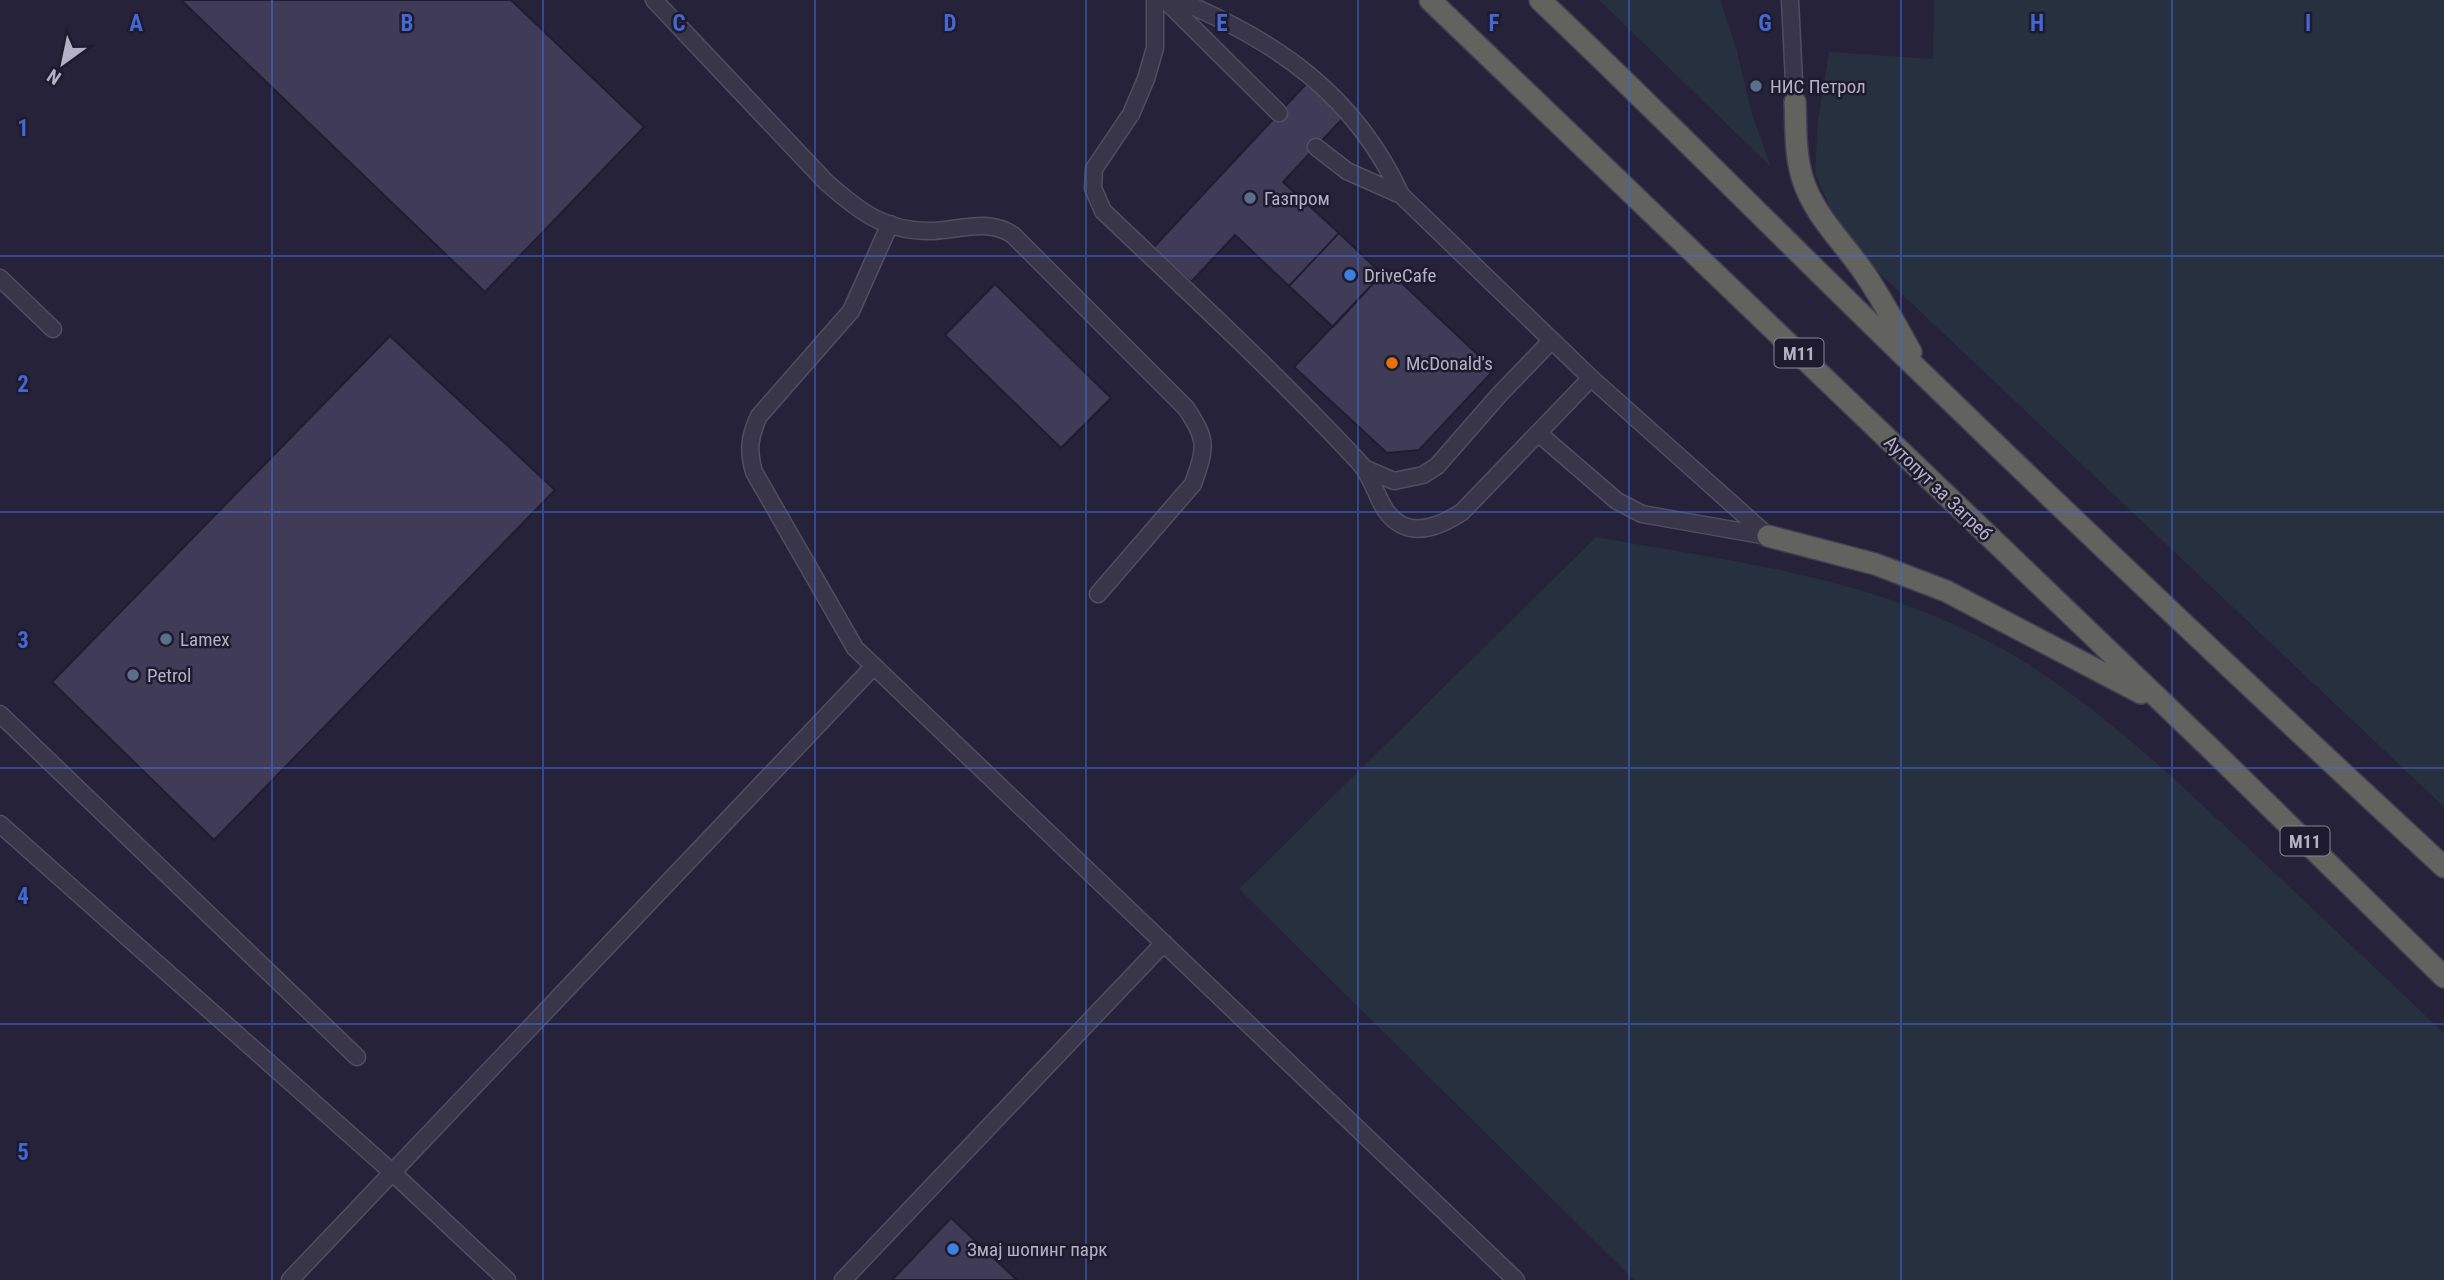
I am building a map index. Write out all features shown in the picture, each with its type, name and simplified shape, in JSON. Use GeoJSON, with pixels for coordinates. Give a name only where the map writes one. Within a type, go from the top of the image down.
{"type":"FeatureCollection","features":[{"type":"Feature","properties":{"kind":"highway","name":"Аутопут за Загреб"},"geometry":{"type":"LineString","coordinates":[[1430,0],[2444,977]]}},
{"type":"Feature","properties":{"kind":"highway"},"geometry":{"type":"LineString","coordinates":[[1540,0],[1926,378],[2444,867]]}},
{"type":"Feature","properties":{"kind":"highway"},"geometry":{"type":"LineString","coordinates":[[1795,102],[1796,142],[1802,177],[1813,204],[1829,229],[1867,276],[1926,378]]}},
{"type":"Feature","properties":{"kind":"highway"},"geometry":{"type":"LineString","coordinates":[[1768,536],[1875,564],[1946,591],[2166,707]]}},
{"type":"Feature","properties":{"kind":"lane"},"geometry":{"type":"LineString","coordinates":[[1155,0],[1155,48],[1146,79],[1131,114],[1094,169],[1093,188],[1103,211],[1312,412],[1366,469],[1386,512],[1399,524],[1411,529],[1430,527],[1446,523],[1462,512],[1591,378]]}},
{"type":"Feature","properties":{"kind":"lane"},"geometry":{"type":"LineString","coordinates":[[1165,0],[1279,113]]}},
{"type":"Feature","properties":{"kind":"lane"},"geometry":{"type":"LineString","coordinates":[[1178,0],[1224,19],[1287,57],[1311,76],[1364,130],[1388,166],[1401,195]]}},
{"type":"Feature","properties":{"kind":"lane"},"geometry":{"type":"LineString","coordinates":[[1790,0],[1795,102]]}},
{"type":"Feature","properties":{"kind":"lane"},"geometry":{"type":"LineString","coordinates":[[664,3],[827,182],[856,208],[874,220],[914,230],[993,226],[1013,234],[1186,408],[1200,429],[1204,443],[1193,484],[1098,594]]}},
{"type":"Feature","properties":{"kind":"lane"},"geometry":{"type":"LineString","coordinates":[[1316,147],[1347,171],[1401,195],[1591,378],[1768,536]]}},
{"type":"Feature","properties":{"kind":"lane"},"geometry":{"type":"LineString","coordinates":[[890,224],[851,311],[759,416],[751,434],[749,453],[754,472],[855,648],[1516,1280]]}},
{"type":"Feature","properties":{"kind":"lane"},"geometry":{"type":"LineString","coordinates":[[0,278],[53,329]]}},
{"type":"Feature","properties":{"kind":"lane"},"geometry":{"type":"LineString","coordinates":[[1366,469],[1394,481],[1423,475],[1437,466],[1552,340]]}},
{"type":"Feature","properties":{"kind":"lane"},"geometry":{"type":"LineString","coordinates":[[1538,433],[1617,501],[1642,514],[1768,536]]}},
{"type":"Feature","properties":{"kind":"lane"},"geometry":{"type":"LineString","coordinates":[[290,1280],[874,666]]}},
{"type":"Feature","properties":{"kind":"lane"},"geometry":{"type":"LineString","coordinates":[[0,714],[357,1057]]}},
{"type":"Feature","properties":{"kind":"lane"},"geometry":{"type":"LineString","coordinates":[[0,824],[393,1173],[507,1280]]}},
{"type":"Feature","properties":{"kind":"lane"},"geometry":{"type":"LineString","coordinates":[[843,1280],[1164,943]]}},
{"type":"Feature","properties":{"kind":"shaded area"},"geometry":{"type":"Polygon","coordinates":[[[1599,0],[1720,0],[1737,51],[1751,111],[1771,167],[1599,0]]]}},
{"type":"Feature","properties":{"kind":"shaded area"},"geometry":{"type":"Polygon","coordinates":[[[1934,0],[2444,0],[2444,807],[1851,246],[1841,233],[1815,173],[1818,121],[1829,52],[1933,59],[1934,0]]]}},
{"type":"Feature","properties":{"kind":"shaded area"},"geometry":{"type":"Polygon","coordinates":[[[1596,537],[1743,563],[1840,584],[1933,615],[2015,656],[2051,679],[2151,758],[2444,1033],[2444,1280],[1634,1280],[1239,889],[1596,537]]]}},
{"type":"Feature","properties":{"kind":"building"},"geometry":{"type":"Polygon","coordinates":[[[181,0],[511,0],[644,127],[485,292],[181,0]]]}},
{"type":"Feature","properties":{"kind":"building"},"geometry":{"type":"Polygon","coordinates":[[[1307,83],[1344,117],[1283,182],[1339,233],[1289,286],[1235,235],[1191,282],[1153,248],[1307,83]]]}},
{"type":"Feature","properties":{"kind":"building"},"geometry":{"type":"Polygon","coordinates":[[[1339,233],[1382,274],[1333,327],[1289,286],[1339,233]]]}},
{"type":"Feature","properties":{"kind":"building","name":"McDonald's"},"geometry":{"type":"Polygon","coordinates":[[[1387,269],[1494,370],[1419,450],[1387,453],[1294,367],[1387,269]]]}},
{"type":"Feature","properties":{"kind":"building"},"geometry":{"type":"Polygon","coordinates":[[[995,284],[1111,398],[1061,448],[945,335],[995,284]]]}},
{"type":"Feature","properties":{"kind":"building"},"geometry":{"type":"Polygon","coordinates":[[[390,336],[555,490],[214,840],[52,682],[390,336]]]}},
{"type":"Feature","properties":{"kind":"building","name":"Змај шопинг парк"},"geometry":{"type":"Polygon","coordinates":[[[951,1218],[1017,1280],[892,1280],[951,1218]]]}},
{"type":"Feature","properties":{"kind":"place","name":"НИС Петрол"},"geometry":{"type":"Point","coordinates":[1756,86]}},
{"type":"Feature","properties":{"kind":"place","name":"Газпром"},"geometry":{"type":"Point","coordinates":[1250,198]}},
{"type":"Feature","properties":{"kind":"place","name":"DriveCafe"},"geometry":{"type":"Point","coordinates":[1350,275]}},
{"type":"Feature","properties":{"kind":"place","name":"McDonald's"},"geometry":{"type":"Point","coordinates":[1392,363]}},
{"type":"Feature","properties":{"kind":"place","name":"Lamex"},"geometry":{"type":"Point","coordinates":[166,639]}},
{"type":"Feature","properties":{"kind":"place","name":"Petrol"},"geometry":{"type":"Point","coordinates":[133,675]}},
{"type":"Feature","properties":{"kind":"place","name":"Змај шопинг парк"},"geometry":{"type":"Point","coordinates":[953,1249]}}]}
